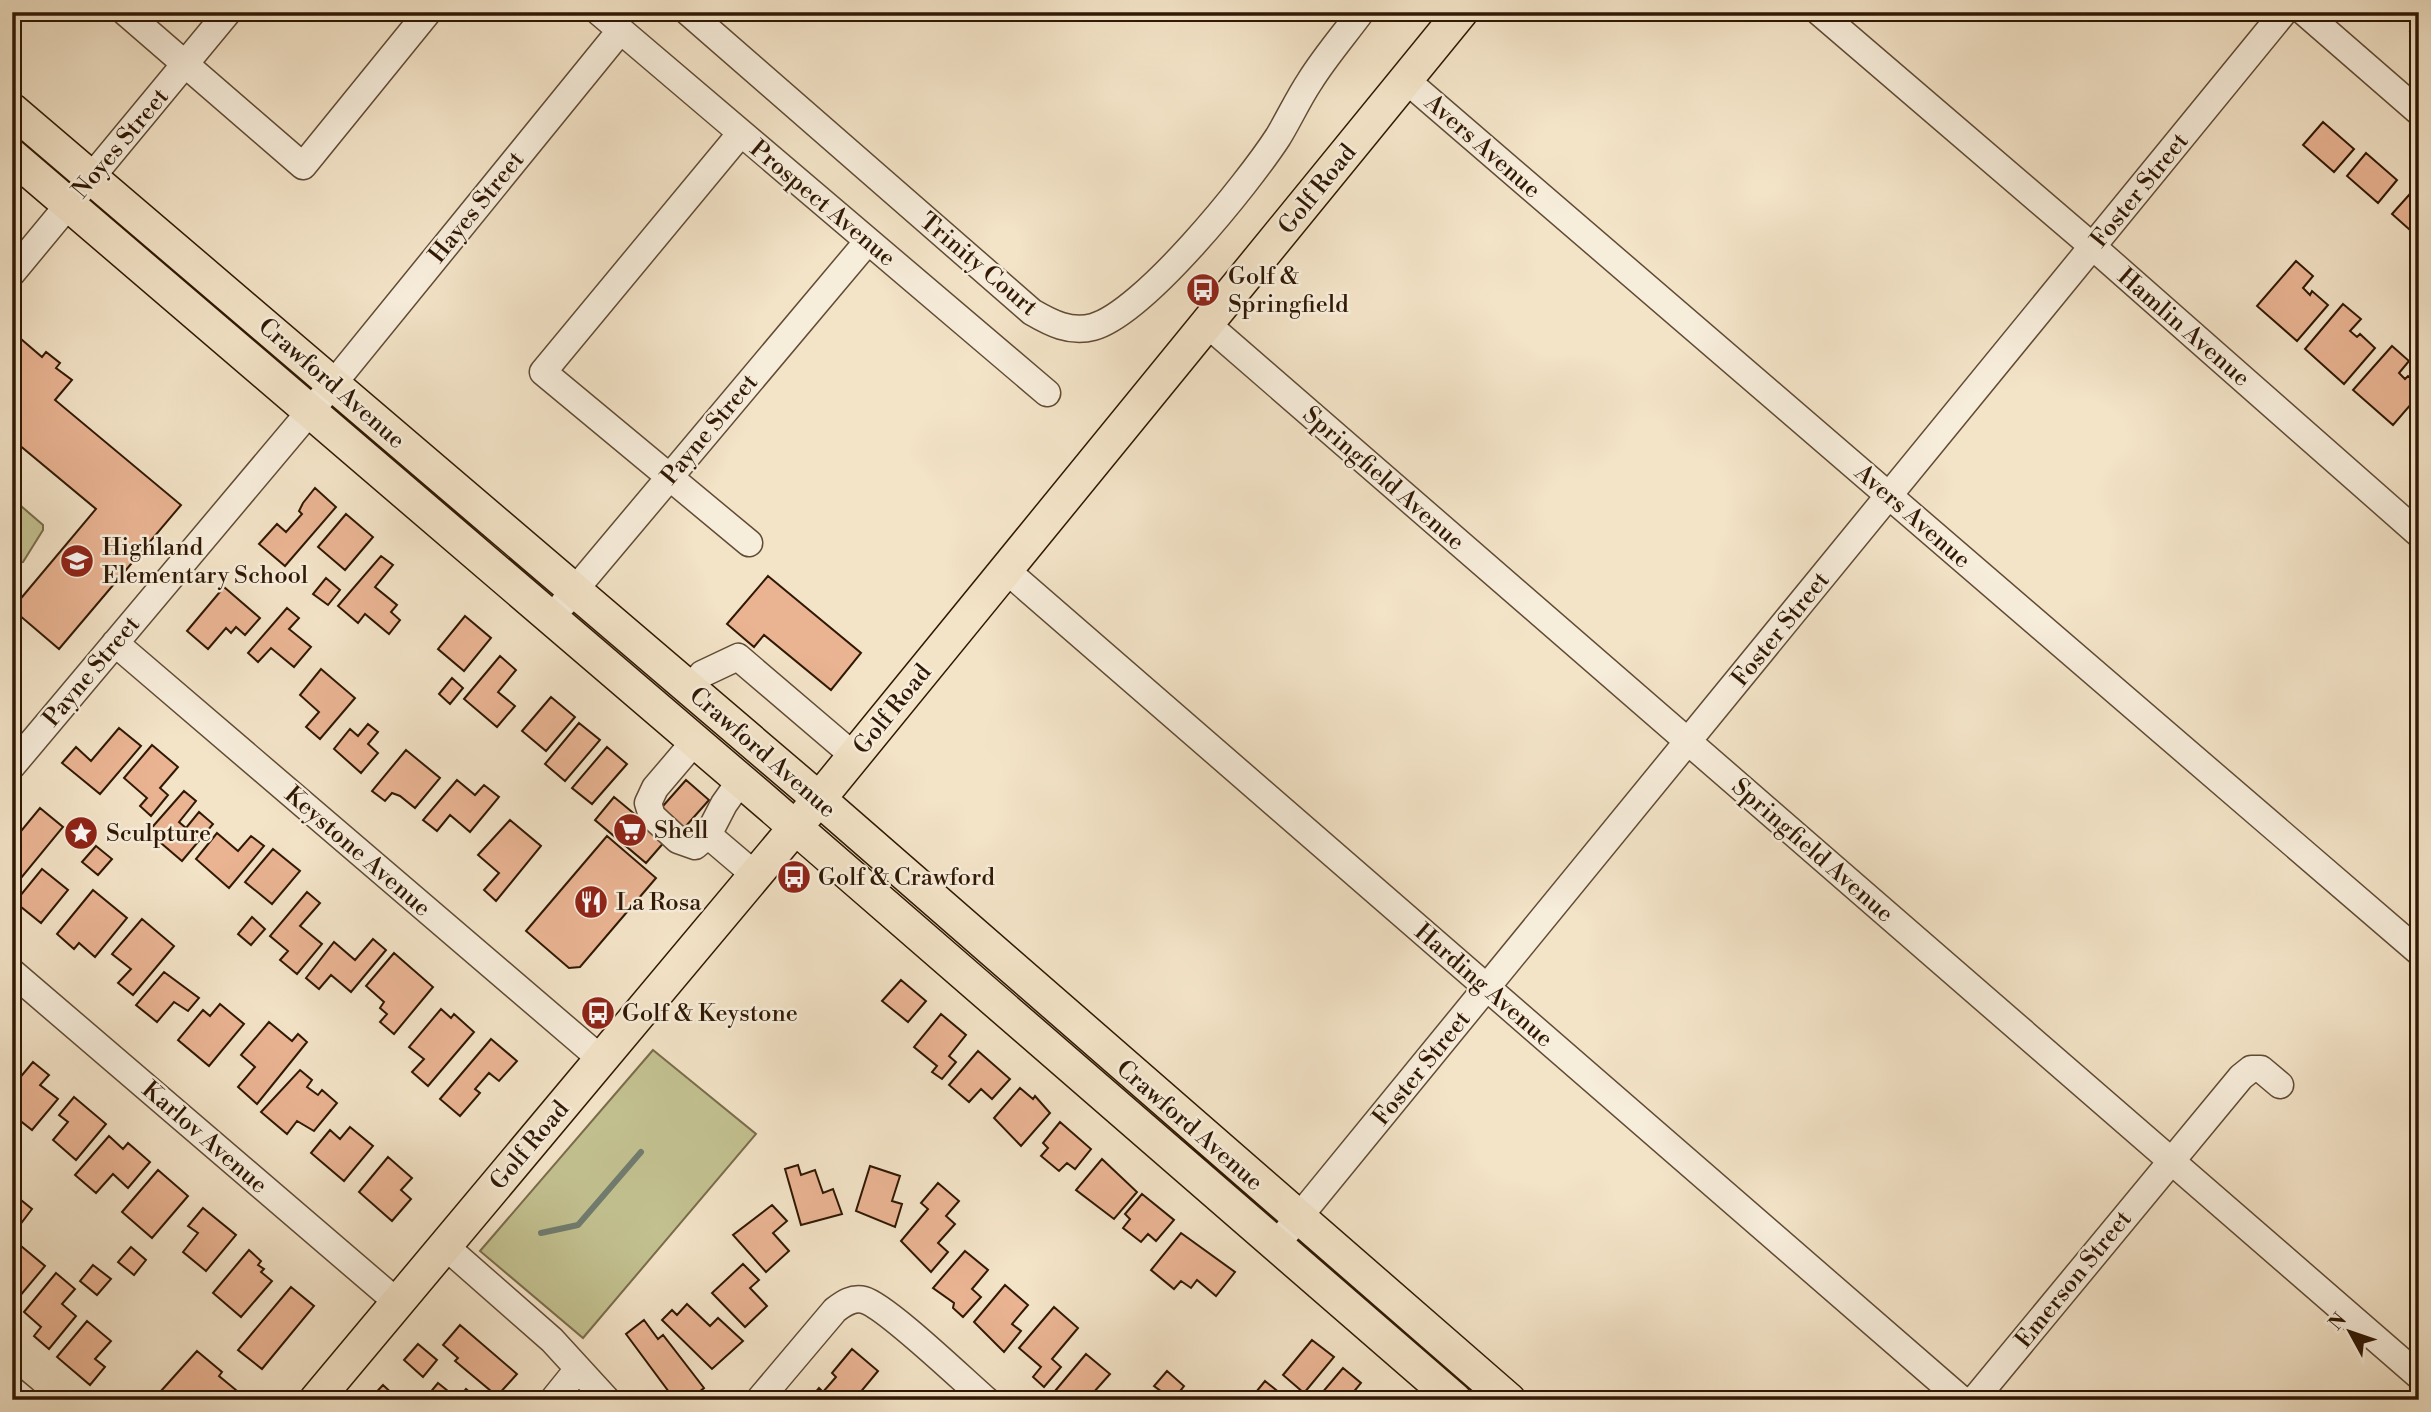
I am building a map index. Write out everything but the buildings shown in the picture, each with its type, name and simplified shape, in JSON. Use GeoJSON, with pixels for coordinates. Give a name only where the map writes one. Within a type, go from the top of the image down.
{"type":"FeatureCollection","features":[{"type":"Feature","properties":{"kind":"main road","name":"Golf Road"},"geometry":{"type":"LineString","coordinates":[[316,1400],[819,799],[1461,12]]}},
{"type":"Feature","properties":{"kind":"main road","name":"Crawford Avenue"},"geometry":{"type":"LineString","coordinates":[[12,110],[819,799],[1509,1400]]}},
{"type":"Feature","properties":{"kind":"main road","name":"Crawford Avenue"},"geometry":{"type":"LineString","coordinates":[[12,156],[741,780],[1455,1400]]}},
{"type":"Feature","properties":{"kind":"street"},"geometry":{"type":"LineString","coordinates":[[125,12],[303,166],[428,12]]}},
{"type":"Feature","properties":{"kind":"street","name":"Noyes Street"},"geometry":{"type":"LineString","coordinates":[[12,273],[228,12]]}},
{"type":"Feature","properties":{"kind":"street","name":"Prospect Avenue"},"geometry":{"type":"LineString","coordinates":[[598,12],[1047,393]]}},
{"type":"Feature","properties":{"kind":"street","name":"Trinity Court"},"geometry":{"type":"LineString","coordinates":[[688,12],[1032,312],[1048,321],[1076,329],[1094,327],[1126,309],[1169,268],[1241,188],[1278,136],[1309,81],[1361,12]]}},
{"type":"Feature","properties":{"kind":"street","name":"Hamlin Avenue"},"geometry":{"type":"LineString","coordinates":[[1819,12],[2092,246],[2419,534]]}},
{"type":"Feature","properties":{"kind":"street","name":"Foster Street"},"geometry":{"type":"LineString","coordinates":[[1276,1245],[2284,12]]}},
{"type":"Feature","properties":{"kind":"street"},"geometry":{"type":"LineString","coordinates":[[2304,12],[2419,112]]}},
{"type":"Feature","properties":{"kind":"street","name":"Hayes Street"},"geometry":{"type":"LineString","coordinates":[[332,384],[620,31]]}},
{"type":"Feature","properties":{"kind":"street","name":"Avers Avenue"},"geometry":{"type":"LineString","coordinates":[[1406,80],[2419,953]]}},
{"type":"Feature","properties":{"kind":"street"},"geometry":{"type":"LineString","coordinates":[[741,133],[543,372],[749,543]]}},
{"type":"Feature","properties":{"kind":"street","name":"Payne Street"},"geometry":{"type":"LineString","coordinates":[[551,617],[868,241]]}},
{"type":"Feature","properties":{"kind":"street","name":"Springfield Avenue"},"geometry":{"type":"LineString","coordinates":[[1207,324],[2419,1376]]}},
{"type":"Feature","properties":{"kind":"street","name":"Payne Street"},"geometry":{"type":"LineString","coordinates":[[12,766],[332,384]]}},
{"type":"Feature","properties":{"kind":"street","name":"Harding Avenue"},"geometry":{"type":"LineString","coordinates":[[1006,570],[1962,1400]]}},
{"type":"Feature","properties":{"kind":"street","name":"Keystone Avenue"},"geometry":{"type":"LineString","coordinates":[[115,643],[601,1059]]}},
{"type":"Feature","properties":{"kind":"street"},"geometry":{"type":"LineString","coordinates":[[690,690],[702,674],[738,657],[855,755]]}},
{"type":"Feature","properties":{"kind":"street"},"geometry":{"type":"LineString","coordinates":[[695,741],[655,788],[648,803],[652,816],[678,840],[695,846],[708,835],[724,804],[741,780]]}},
{"type":"Feature","properties":{"kind":"street"},"geometry":{"type":"LineString","coordinates":[[708,835],[755,875]]}},
{"type":"Feature","properties":{"kind":"street","name":"Karlov Avenue"},"geometry":{"type":"LineString","coordinates":[[12,971],[397,1302]]}},
{"type":"Feature","properties":{"kind":"street","name":"Emerson Street"},"geometry":{"type":"LineString","coordinates":[[1975,1400],[2171,1159],[2251,1069],[2261,1069],[2280,1085]]}},
{"type":"Feature","properties":{"kind":"street"},"geometry":{"type":"LineString","coordinates":[[444,1246],[552,1340],[607,1400]]}},
{"type":"Feature","properties":{"kind":"street"},"geometry":{"type":"LineString","coordinates":[[758,1400],[835,1310],[845,1302],[856,1300],[866,1301],[886,1314],[986,1400]]}},
{"type":"Feature","properties":{"kind":"street"},"geometry":{"type":"LineString","coordinates":[[553,1400],[578,1369]]}},
{"type":"Feature","properties":{"kind":"street"},"geometry":{"type":"LineString","coordinates":[[12,1390],[23,1400]]}},
{"type":"Feature","properties":{"kind":"shaded area"},"geometry":{"type":"Polygon","coordinates":[[[21,506],[43,525],[43,530],[23,562],[12,563],[12,507],[21,506]]]}},
{"type":"Feature","properties":{"kind":"shaded area"},"geometry":{"type":"Polygon","coordinates":[[[653,1050],[756,1134],[583,1338],[480,1251],[653,1050]]]}},
{"type":"Feature","properties":{"kind":"waterway"},"geometry":{"type":"LineString","coordinates":[[541,1233],[578,1225],[641,1152]]}},
{"type":"Feature","properties":{"kind":"place","name":"Golf & Springfield"},"geometry":{"type":"Point","coordinates":[1203,290]}},
{"type":"Feature","properties":{"kind":"place","name":"Highland Elementary School"},"geometry":{"type":"Point","coordinates":[77,561]}},
{"type":"Feature","properties":{"kind":"place","name":"Shell"},"geometry":{"type":"Point","coordinates":[630,830]}},
{"type":"Feature","properties":{"kind":"place","name":"Sculpture"},"geometry":{"type":"Point","coordinates":[81,833]}},
{"type":"Feature","properties":{"kind":"place","name":"Golf & Crawford"},"geometry":{"type":"Point","coordinates":[794,877]}},
{"type":"Feature","properties":{"kind":"place","name":"La Rosa"},"geometry":{"type":"Point","coordinates":[591,902]}},
{"type":"Feature","properties":{"kind":"place","name":"Golf & Keystone"},"geometry":{"type":"Point","coordinates":[598,1013]}}]}
